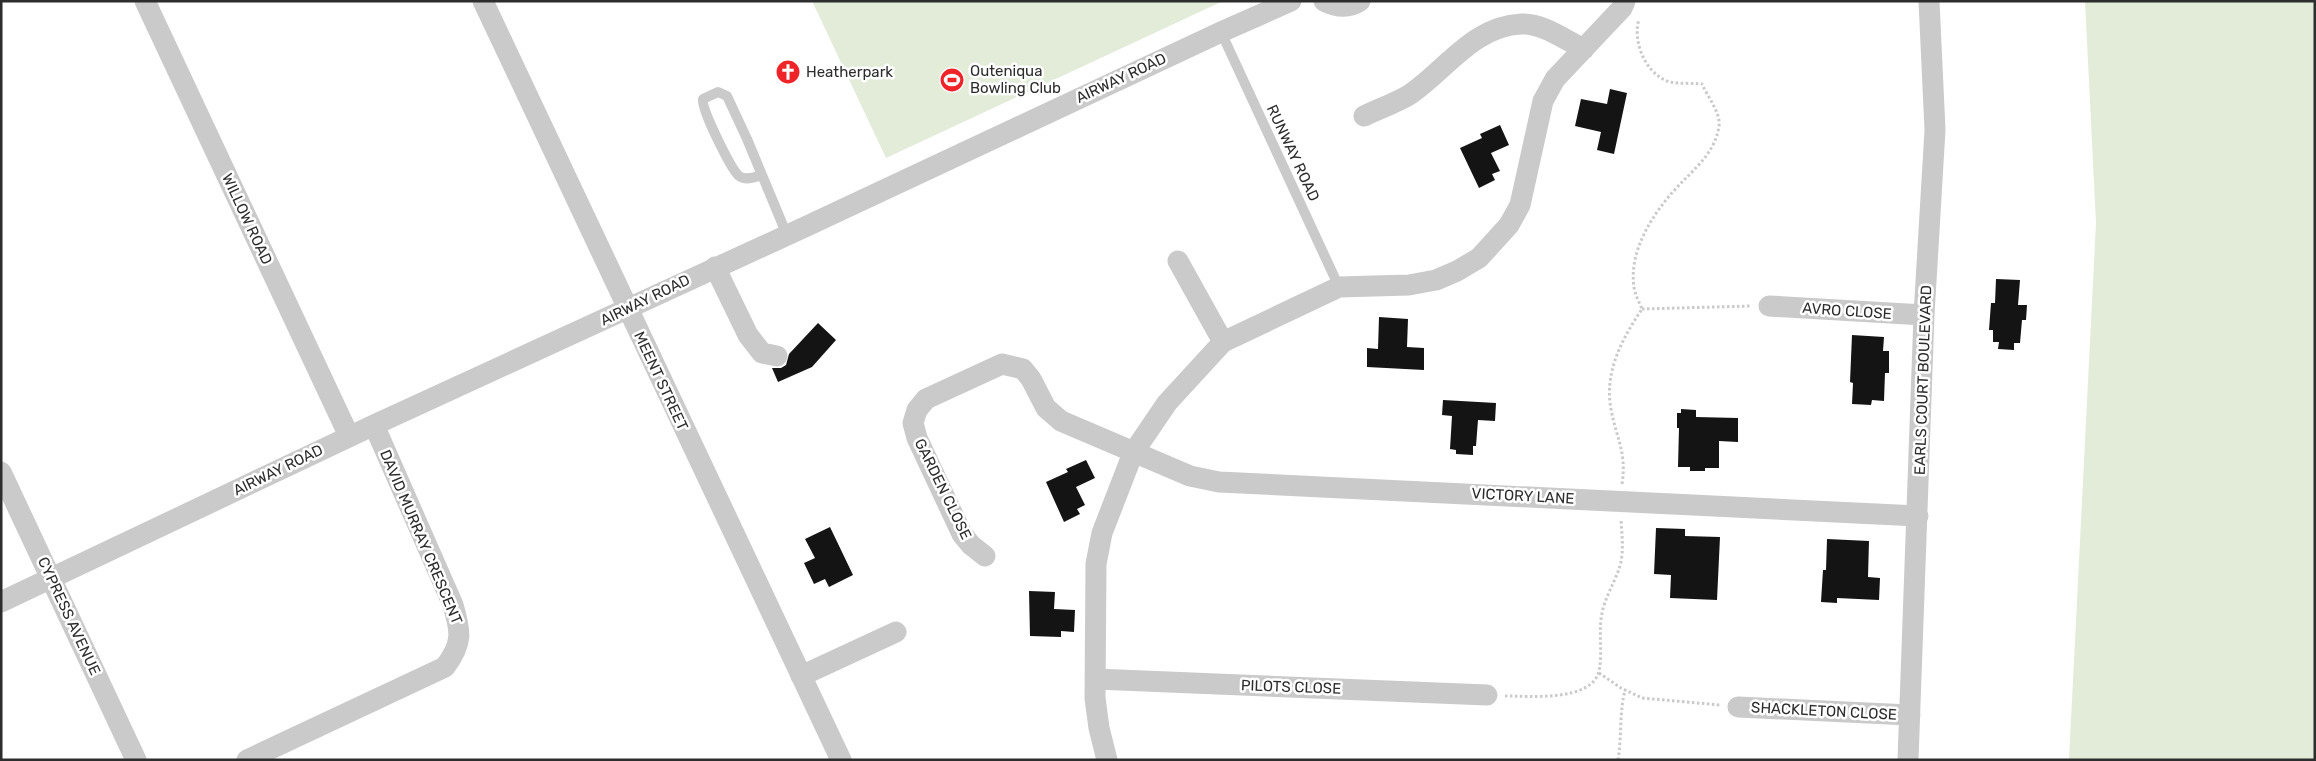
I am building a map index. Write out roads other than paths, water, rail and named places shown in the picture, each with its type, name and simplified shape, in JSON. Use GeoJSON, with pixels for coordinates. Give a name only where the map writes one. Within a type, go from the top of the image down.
{"type":"FeatureCollection","features":[{"type":"Feature","properties":{"kind":"street","name":"WILLOW ROAD"},"geometry":{"type":"LineString","coordinates":[[146,1],[349,436]]}},
{"type":"Feature","properties":{"kind":"street","name":"MEENT STREET"},"geometry":{"type":"LineString","coordinates":[[483,1],[627,310],[841,760]]}},
{"type":"Feature","properties":{"kind":"street","name":"AIRWAY ROAD"},"geometry":{"type":"LineString","coordinates":[[1,602],[349,436],[627,310],[715,267],[1291,1]]}},
{"type":"Feature","properties":{"kind":"street"},"geometry":{"type":"LineString","coordinates":[[1324,1],[1339,7],[1354,5],[1360,1]]}},
{"type":"Feature","properties":{"kind":"street"},"geometry":{"type":"LineString","coordinates":[[1108,760],[1099,728],[1095,680],[1096,564],[1102,532],[1133,453],[1167,403],[1223,342],[1339,287],[1409,285],[1436,280],[1457,272],[1479,258],[1509,225],[1520,205],[1543,101],[1556,79],[1622,8],[1625,1]]}},
{"type":"Feature","properties":{"kind":"street","name":"EARLS COURT BOULEVARD"},"geometry":{"type":"LineString","coordinates":[[1908,760],[1924,315],[1935,130],[1929,1]]}},
{"type":"Feature","properties":{"kind":"street"},"geometry":{"type":"LineString","coordinates":[[1364,116],[1409,95],[1467,46],[1487,34],[1504,27],[1521,24],[1539,27],[1584,49]]}},
{"type":"Feature","properties":{"kind":"street"},"geometry":{"type":"LineString","coordinates":[[1178,261],[1223,342]]}},
{"type":"Feature","properties":{"kind":"street"},"geometry":{"type":"LineString","coordinates":[[715,267],[748,335],[762,353],[777,356]]}},
{"type":"Feature","properties":{"kind":"street","name":"AVRO CLOSE"},"geometry":{"type":"LineString","coordinates":[[1769,306],[1924,315]]}},
{"type":"Feature","properties":{"kind":"street","name":"GARDEN CLOSE"},"geometry":{"type":"LineString","coordinates":[[985,556],[972,546],[962,534],[917,438],[913,424],[916,410],[926,400],[1002,364],[1012,365],[1023,370],[1031,379],[1046,408],[1061,421],[1133,453]]}},
{"type":"Feature","properties":{"kind":"street","name":"DAVID MURRAY CRESCENT"},"geometry":{"type":"LineString","coordinates":[[247,760],[446,667],[455,653],[461,631],[453,605],[374,425]]}},
{"type":"Feature","properties":{"kind":"street","name":"VICTORY LANE"},"geometry":{"type":"LineString","coordinates":[[1133,453],[1190,476],[1219,482],[1918,516]]}},
{"type":"Feature","properties":{"kind":"street","name":"CYPRESS AVENUE"},"geometry":{"type":"LineString","coordinates":[[1,472],[136,760]]}},
{"type":"Feature","properties":{"kind":"street"},"geometry":{"type":"LineString","coordinates":[[801,676],[896,632]]}},
{"type":"Feature","properties":{"kind":"street","name":"PILOTS CLOSE"},"geometry":{"type":"LineString","coordinates":[[1095,680],[1487,695]]}},
{"type":"Feature","properties":{"kind":"street","name":"SHACKLETON CLOSE"},"geometry":{"type":"LineString","coordinates":[[1738,707],[1910,716]]}},
{"type":"Feature","properties":{"kind":"lane","name":"RUNWAY ROAD"},"geometry":{"type":"LineString","coordinates":[[1221,32],[1339,287]]}},
{"type":"Feature","properties":{"kind":"lane"},"geometry":{"type":"LineString","coordinates":[[762,175],[746,178],[737,173],[709,122],[702,104],[704,99],[718,92],[727,96],[762,175],[787,235]]}},
{"type":"Feature","properties":{"kind":"place","name":"Heatherpark"},"geometry":{"type":"Point","coordinates":[788,72]}},
{"type":"Feature","properties":{"kind":"place","name":"Outeniqua Bowling Club"},"geometry":{"type":"Point","coordinates":[952,80]}}]}
